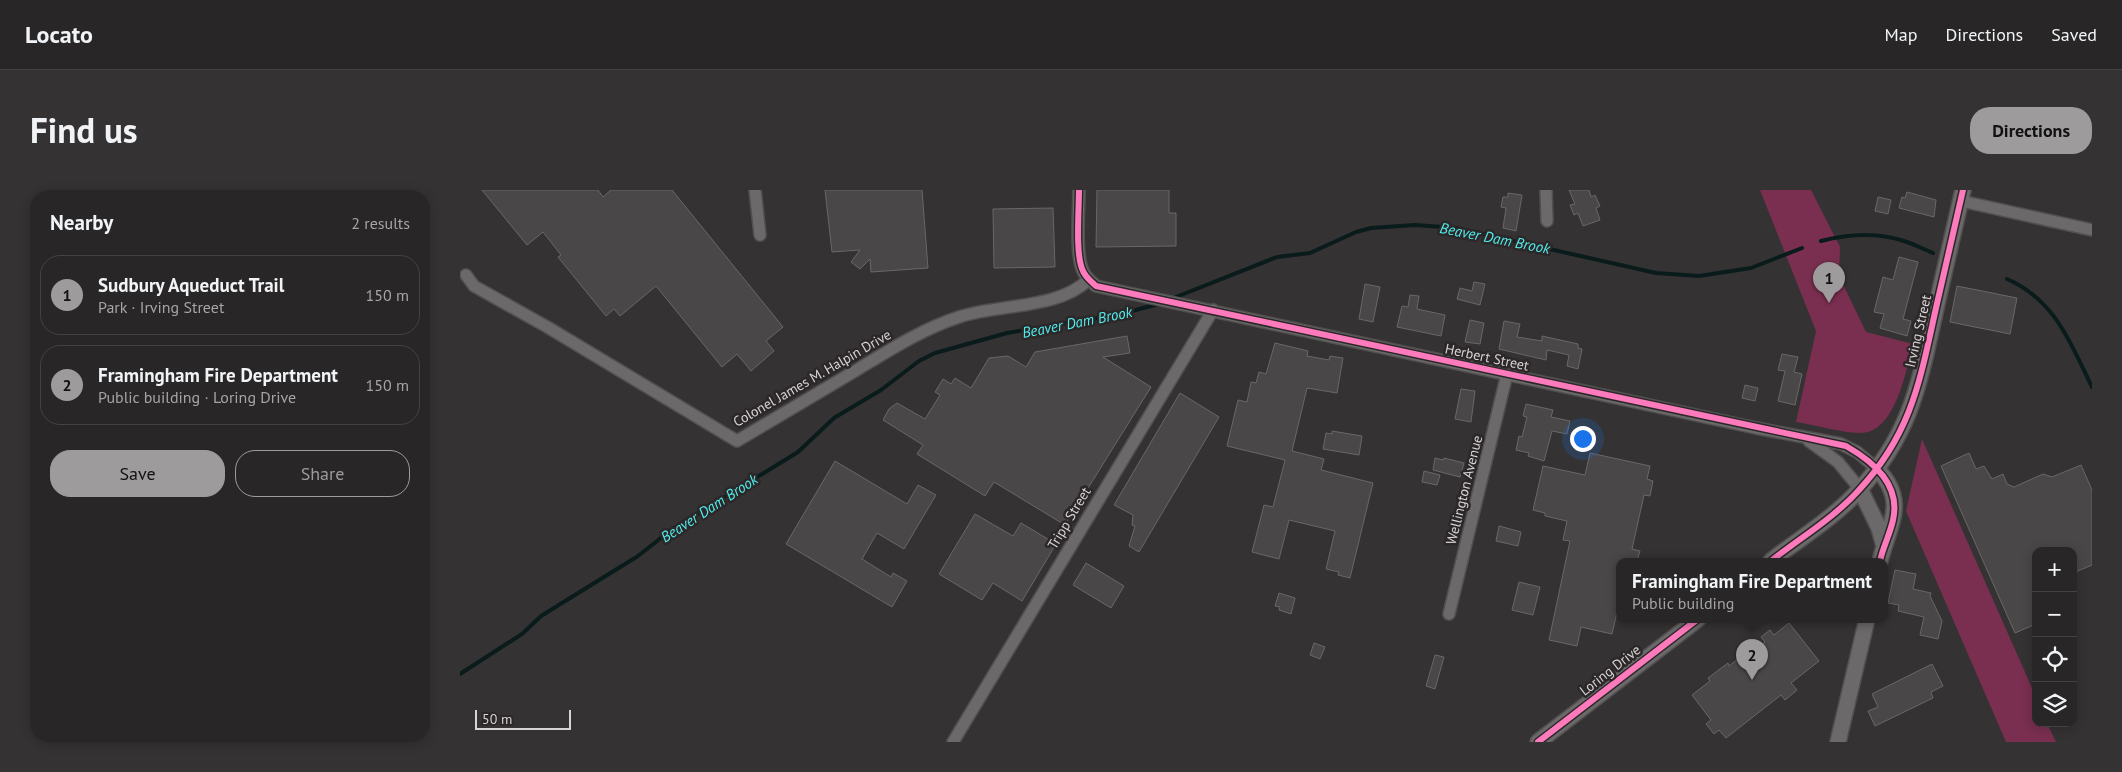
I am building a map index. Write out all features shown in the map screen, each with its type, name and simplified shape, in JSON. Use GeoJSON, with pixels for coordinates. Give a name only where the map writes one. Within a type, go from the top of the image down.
{"type":"FeatureCollection","features":[{"type":"Feature","properties":{"kind":"street"},"geometry":{"type":"LineString","coordinates":[[755,190],[760,235]]}},
{"type":"Feature","properties":{"kind":"street"},"geometry":{"type":"LineString","coordinates":[[1079,190],[1080,259],[1082,271],[1088,280]]}},
{"type":"Feature","properties":{"kind":"street"},"geometry":{"type":"LineString","coordinates":[[1546,190],[1546,221]]}},
{"type":"Feature","properties":{"kind":"street"},"geometry":{"type":"LineString","coordinates":[[1963,194],[2092,230]]}},
{"type":"Feature","properties":{"kind":"street","name":"Irving Street"},"geometry":{"type":"LineString","coordinates":[[1860,490],[1904,427],[1916,393],[1963,194]]}},
{"type":"Feature","properties":{"kind":"street","name":"Colonel James M. Halpin Drive"},"geometry":{"type":"LineString","coordinates":[[466,275],[474,286],[550,328],[737,441],[930,328],[960,317],[1058,298],[1080,288],[1088,280]]}},
{"type":"Feature","properties":{"kind":"street","name":"Herbert Street"},"geometry":{"type":"LineString","coordinates":[[1088,280],[1096,286],[1846,446],[1876,468]]}},
{"type":"Feature","properties":{"kind":"street","name":"Tripp Street"},"geometry":{"type":"LineString","coordinates":[[953,742],[1213,310]]}},
{"type":"Feature","properties":{"kind":"street","name":"Wellington Avenue"},"geometry":{"type":"LineString","coordinates":[[1449,614],[1507,374]]}},
{"type":"Feature","properties":{"kind":"street","name":"Herbert Street"},"geometry":{"type":"LineString","coordinates":[[1798,436],[1813,443],[1832,456],[1848,472],[1860,490]]}},
{"type":"Feature","properties":{"kind":"street"},"geometry":{"type":"LineString","coordinates":[[1876,468],[1888,480],[1895,501],[1893,519],[1881,558]]}},
{"type":"Feature","properties":{"kind":"street"},"geometry":{"type":"LineString","coordinates":[[1775,558],[1839,509],[1860,490],[1880,528],[1884,546]]}},
{"type":"Feature","properties":{"kind":"street","name":"Loring Drive"},"geometry":{"type":"LineString","coordinates":[[1538,742],[1693,623]]}},
{"type":"Feature","properties":{"kind":"street"},"geometry":{"type":"LineString","coordinates":[[1838,742],[1866,623]]}},
{"type":"Feature","properties":{"kind":"shaded area"},"geometry":{"type":"Polygon","coordinates":[[[1760,190],[1811,190],[1840,247],[1839,276],[1866,332],[1913,344],[1903,383],[1891,411],[1883,422],[1873,430],[1854,433],[1796,422],[1816,331],[1760,190]]]}},
{"type":"Feature","properties":{"kind":"shaded area"},"geometry":{"type":"Polygon","coordinates":[[[1922,439],[2032,688],[2032,727],[2049,727],[2056,742],[2006,742],[1906,511],[1922,439]]]}},
{"type":"Feature","properties":{"kind":"building"},"geometry":{"type":"Polygon","coordinates":[[[482,190],[598,190],[603,197],[611,190],[672,190],[783,327],[766,341],[774,351],[751,371],[737,354],[722,367],[656,286],[620,316],[614,309],[606,316],[558,257],[561,255],[543,232],[527,245],[482,190]]]}},
{"type":"Feature","properties":{"kind":"building"},"geometry":{"type":"Polygon","coordinates":[[[825,190],[922,190],[928,268],[871,272],[870,259],[860,269],[851,262],[860,250],[832,252],[825,190]]]}},
{"type":"Feature","properties":{"kind":"building"},"geometry":{"type":"Polygon","coordinates":[[[1097,190],[1169,190],[1169,213],[1176,213],[1176,246],[1096,247],[1097,190]]]}},
{"type":"Feature","properties":{"kind":"building"},"geometry":{"type":"Polygon","coordinates":[[[1569,190],[1589,190],[1591,197],[1595,195],[1600,206],[1596,208],[1600,220],[1583,226],[1578,213],[1574,215],[1570,205],[1575,204],[1569,190]]]}},
{"type":"Feature","properties":{"kind":"building"},"geometry":{"type":"Polygon","coordinates":[[[1907,192],[1936,200],[1934,217],[1899,208],[1902,197],[1905,198],[1907,192]]]}},
{"type":"Feature","properties":{"kind":"building"},"geometry":{"type":"Polygon","coordinates":[[[1508,193],[1522,195],[1516,231],[1503,228],[1506,208],[1501,207],[1503,197],[1508,197],[1508,193]]]}},
{"type":"Feature","properties":{"kind":"building"},"geometry":{"type":"Polygon","coordinates":[[[1878,197],[1891,200],[1888,214],[1875,211],[1878,197]]]}},
{"type":"Feature","properties":{"kind":"building"},"geometry":{"type":"Polygon","coordinates":[[[1053,208],[1055,267],[994,268],[993,209],[1053,208]]]}},
{"type":"Feature","properties":{"kind":"building"},"geometry":{"type":"Polygon","coordinates":[[[1899,257],[1918,262],[1903,319],[1911,321],[1907,336],[1880,328],[1884,314],[1874,312],[1883,277],[1893,280],[1899,257]]]}},
{"type":"Feature","properties":{"kind":"building"},"geometry":{"type":"Polygon","coordinates":[[[1474,282],[1485,284],[1480,305],[1457,299],[1460,288],[1472,291],[1474,282]]]}},
{"type":"Feature","properties":{"kind":"building"},"geometry":{"type":"Polygon","coordinates":[[[1365,284],[1380,287],[1373,322],[1359,319],[1365,284]]]}},
{"type":"Feature","properties":{"kind":"building"},"geometry":{"type":"Polygon","coordinates":[[[1957,286],[2017,298],[2010,334],[1950,322],[1957,286]]]}},
{"type":"Feature","properties":{"kind":"building"},"geometry":{"type":"Polygon","coordinates":[[[1410,295],[1419,296],[1417,309],[1445,315],[1441,336],[1397,327],[1402,306],[1408,307],[1410,295]]]}},
{"type":"Feature","properties":{"kind":"building"},"geometry":{"type":"Polygon","coordinates":[[[1470,320],[1484,323],[1480,344],[1465,342],[1470,320]]]}},
{"type":"Feature","properties":{"kind":"building"},"geometry":{"type":"Polygon","coordinates":[[[1504,321],[1520,324],[1517,337],[1542,341],[1542,336],[1578,344],[1578,348],[1582,349],[1578,369],[1567,366],[1569,355],[1547,350],[1546,360],[1499,349],[1504,321]]]}},
{"type":"Feature","properties":{"kind":"building"},"geometry":{"type":"Polygon","coordinates":[[[1127,336],[1130,353],[1103,357],[1151,387],[1065,525],[994,482],[985,496],[917,454],[923,445],[883,420],[889,409],[897,403],[925,419],[940,395],[935,392],[943,379],[951,384],[955,378],[971,388],[989,358],[1008,356],[1026,367],[1035,352],[1127,336]]]}},
{"type":"Feature","properties":{"kind":"building"},"geometry":{"type":"Polygon","coordinates":[[[1275,343],[1308,351],[1307,356],[1329,360],[1330,356],[1343,358],[1337,393],[1307,388],[1292,451],[1324,459],[1321,470],[1373,483],[1350,578],[1338,575],[1339,572],[1326,569],[1335,531],[1289,520],[1279,559],[1252,552],[1264,505],[1273,507],[1285,460],[1227,446],[1238,400],[1247,402],[1251,382],[1256,383],[1259,372],[1266,374],[1275,343]]]}},
{"type":"Feature","properties":{"kind":"building"},"geometry":{"type":"Polygon","coordinates":[[[1782,354],[1798,357],[1794,372],[1802,374],[1795,405],[1778,401],[1785,371],[1778,370],[1782,354]]]}},
{"type":"Feature","properties":{"kind":"building"},"geometry":{"type":"Polygon","coordinates":[[[1745,385],[1758,388],[1755,401],[1742,398],[1745,385]]]}},
{"type":"Feature","properties":{"kind":"building"},"geometry":{"type":"Polygon","coordinates":[[[1461,389],[1475,391],[1471,422],[1455,419],[1461,389]]]}},
{"type":"Feature","properties":{"kind":"building"},"geometry":{"type":"Polygon","coordinates":[[[1180,393],[1219,417],[1139,552],[1129,546],[1135,526],[1132,525],[1133,515],[1114,505],[1180,393]]]}},
{"type":"Feature","properties":{"kind":"building"},"geometry":{"type":"Polygon","coordinates":[[[1526,404],[1553,410],[1551,417],[1570,421],[1567,434],[1552,431],[1544,461],[1528,456],[1529,453],[1516,450],[1519,436],[1522,437],[1527,417],[1523,416],[1526,404]]]}},
{"type":"Feature","properties":{"kind":"building"},"geometry":{"type":"Polygon","coordinates":[[[1332,431],[1362,436],[1359,455],[1323,449],[1326,433],[1332,434],[1332,431]]]}},
{"type":"Feature","properties":{"kind":"building"},"geometry":{"type":"Polygon","coordinates":[[[1590,453],[1650,466],[1647,479],[1653,481],[1650,496],[1644,495],[1632,549],[1640,551],[1638,558],[1616,558],[1616,616],[1612,634],[1581,627],[1577,646],[1549,640],[1570,541],[1563,540],[1567,521],[1545,516],[1545,513],[1533,510],[1543,466],[1585,475],[1590,453]]]}},
{"type":"Feature","properties":{"kind":"building"},"geometry":{"type":"Polygon","coordinates":[[[1969,453],[1976,469],[1984,466],[1992,479],[2003,474],[2007,484],[2014,487],[2043,474],[2052,477],[2081,465],[2092,490],[2092,565],[2077,571],[2077,547],[2032,547],[2032,626],[2015,633],[1941,466],[1969,453]]]}},
{"type":"Feature","properties":{"kind":"building"},"geometry":{"type":"Polygon","coordinates":[[[1435,458],[1443,460],[1444,458],[1464,463],[1460,477],[1433,470],[1435,458]]]}},
{"type":"Feature","properties":{"kind":"building"},"geometry":{"type":"Polygon","coordinates":[[[835,461],[907,504],[918,485],[936,495],[904,549],[877,533],[862,559],[891,577],[893,573],[907,581],[892,607],[786,544],[835,461]]]}},
{"type":"Feature","properties":{"kind":"building"},"geometry":{"type":"Polygon","coordinates":[[[1424,471],[1440,475],[1437,485],[1422,482],[1424,471]]]}},
{"type":"Feature","properties":{"kind":"building"},"geometry":{"type":"Polygon","coordinates":[[[975,514],[1013,536],[1021,523],[1056,544],[1022,601],[993,583],[982,600],[939,574],[975,514]]]}},
{"type":"Feature","properties":{"kind":"building"},"geometry":{"type":"Polygon","coordinates":[[[1499,526],[1521,532],[1518,546],[1496,541],[1499,526]]]}},
{"type":"Feature","properties":{"kind":"building"},"geometry":{"type":"Polygon","coordinates":[[[1086,563],[1124,586],[1111,608],[1073,585],[1086,563]]]}},
{"type":"Feature","properties":{"kind":"building"},"geometry":{"type":"Polygon","coordinates":[[[1895,570],[1916,574],[1913,589],[1931,593],[1930,596],[1942,621],[1938,639],[1920,635],[1924,617],[1898,611],[1899,605],[1888,603],[1895,570]]]}},
{"type":"Feature","properties":{"kind":"building"},"geometry":{"type":"Polygon","coordinates":[[[1519,582],[1540,587],[1533,615],[1512,610],[1519,582]]]}},
{"type":"Feature","properties":{"kind":"building"},"geometry":{"type":"Polygon","coordinates":[[[1279,593],[1295,598],[1291,614],[1279,610],[1280,607],[1275,606],[1279,593]]]}},
{"type":"Feature","properties":{"kind":"building"},"geometry":{"type":"Polygon","coordinates":[[[1789,623],[1819,661],[1791,683],[1797,690],[1785,700],[1781,695],[1726,738],[1719,730],[1714,734],[1706,724],[1711,720],[1692,695],[1710,681],[1708,678],[1728,663],[1729,666],[1748,651],[1750,654],[1765,642],[1761,637],[1770,630],[1774,635],[1789,623]]]}},
{"type":"Feature","properties":{"kind":"building"},"geometry":{"type":"Polygon","coordinates":[[[1314,643],[1325,647],[1320,659],[1310,655],[1314,643]]]}},
{"type":"Feature","properties":{"kind":"building"},"geometry":{"type":"Polygon","coordinates":[[[1435,655],[1444,657],[1435,689],[1426,686],[1435,655]]]}},
{"type":"Feature","properties":{"kind":"building"},"geometry":{"type":"Polygon","coordinates":[[[1932,664],[1943,686],[1931,692],[1933,698],[1875,726],[1868,711],[1878,707],[1872,694],[1932,664]]]}},
{"type":"Feature","properties":{"kind":"waterway","name":"Beaver Dam Brook"},"geometry":{"type":"LineString","coordinates":[[1171,299],[1277,257],[1310,253],[1356,232],[1371,228],[1415,225],[1456,228],[1656,273],[1699,276],[1751,268],[1802,248]]}},
{"type":"Feature","properties":{"kind":"waterway","name":"Beaver Dam Brook"},"geometry":{"type":"LineString","coordinates":[[1821,241],[1852,236],[1883,236],[1908,242],[1933,253]]}},
{"type":"Feature","properties":{"kind":"waterway","name":"Beaver Dam Brook"},"geometry":{"type":"LineString","coordinates":[[2007,279],[2024,288],[2049,311],[2068,339],[2092,387]]}},
{"type":"Feature","properties":{"kind":"waterway","name":"Beaver Dam Brook"},"geometry":{"type":"LineString","coordinates":[[460,674],[522,634],[541,616],[638,556],[671,530],[798,452],[834,418],[881,390],[919,361],[935,353],[1007,333],[1116,315],[1159,304]]}},
{"type":"Feature","properties":{"kind":"cycle path"},"geometry":{"type":"LineString","coordinates":[[1079,190],[1079,254],[1083,271],[1096,286],[1846,446],[1875,467],[1889,485],[1893,496],[1893,520],[1881,558]]}},
{"type":"Feature","properties":{"kind":"cycle path"},"geometry":{"type":"LineString","coordinates":[[1775,558],[1828,519],[1849,500],[1877,469],[1891,448],[1911,405],[1919,382],[1963,190]]}},
{"type":"Feature","properties":{"kind":"cycle path"},"geometry":{"type":"LineString","coordinates":[[1538,742],[1693,623]]}},
{"type":"Feature","properties":{"kind":"place","name":"Sudbury Aqueduct Trail"},"geometry":{"type":"Point","coordinates":[1829,303]}},
{"type":"Feature","properties":{"kind":"place","name":"Framingham Fire Department"},"geometry":{"type":"Point","coordinates":[1752,680]}}]}
